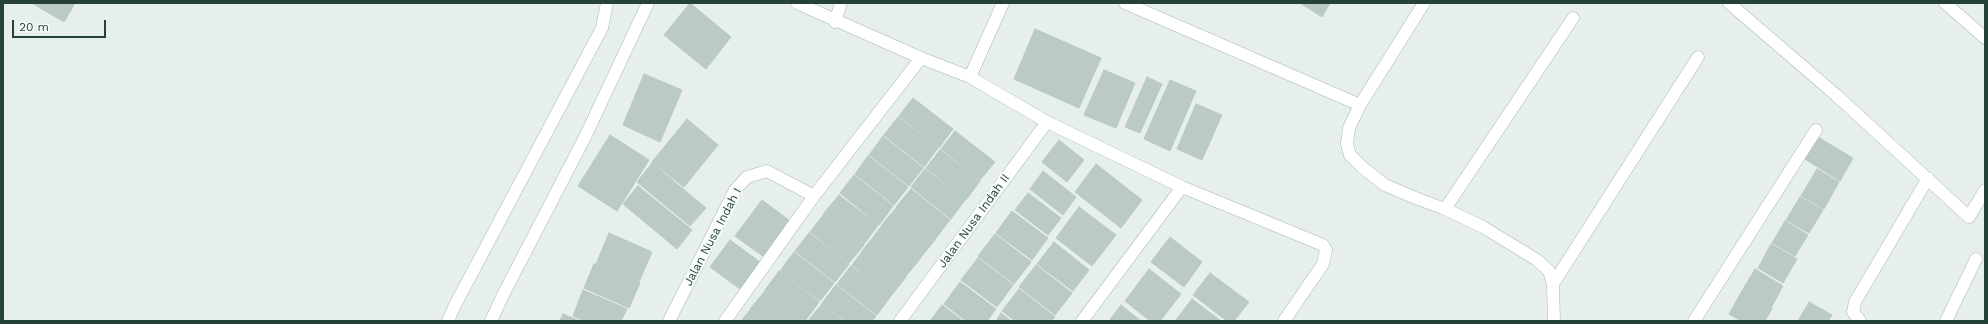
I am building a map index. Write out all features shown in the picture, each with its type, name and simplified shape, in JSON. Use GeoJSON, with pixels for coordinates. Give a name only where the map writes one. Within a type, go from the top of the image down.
{"type":"FeatureCollection","features":[{"type":"Feature","properties":{"kind":"street"},"geometry":{"type":"LineString","coordinates":[[448,321],[454,307],[602,28],[607,3]]}},
{"type":"Feature","properties":{"kind":"street"},"geometry":{"type":"LineString","coordinates":[[491,321],[585,137],[648,3]]}},
{"type":"Feature","properties":{"kind":"street"},"geometry":{"type":"LineString","coordinates":[[797,3],[835,22],[970,77],[1047,122],[1182,187],[1323,245],[1326,250],[1322,264],[1284,321]]}},
{"type":"Feature","properties":{"kind":"street"},"geometry":{"type":"LineString","coordinates":[[835,22],[841,3]]}},
{"type":"Feature","properties":{"kind":"street"},"geometry":{"type":"LineString","coordinates":[[970,77],[1003,3]]}},
{"type":"Feature","properties":{"kind":"street"},"geometry":{"type":"LineString","coordinates":[[1125,3],[1360,105]]}},
{"type":"Feature","properties":{"kind":"street"},"geometry":{"type":"LineString","coordinates":[[1424,3],[1360,105],[1348,128],[1347,144],[1350,155],[1362,167],[1385,185],[1413,198],[1445,209],[1483,227],[1537,260],[1549,271],[1553,284],[1554,321]]}},
{"type":"Feature","properties":{"kind":"street"},"geometry":{"type":"LineString","coordinates":[[1729,3],[1836,95],[1969,217],[1985,190]]}},
{"type":"Feature","properties":{"kind":"street"},"geometry":{"type":"LineString","coordinates":[[1945,3],[1985,38]]}},
{"type":"Feature","properties":{"kind":"street"},"geometry":{"type":"LineString","coordinates":[[1445,209],[1573,18]]}},
{"type":"Feature","properties":{"kind":"street"},"geometry":{"type":"LineString","coordinates":[[1553,284],[1698,57]]}},
{"type":"Feature","properties":{"kind":"street"},"geometry":{"type":"LineString","coordinates":[[725,321],[814,196],[921,58]]}},
{"type":"Feature","properties":{"kind":"street","name":"Jalan Nusa Indah II"},"geometry":{"type":"LineString","coordinates":[[900,321],[1047,122]]}},
{"type":"Feature","properties":{"kind":"street"},"geometry":{"type":"LineString","coordinates":[[1694,321],[1816,130]]}},
{"type":"Feature","properties":{"kind":"street","name":"Jalan Nusa Indah I"},"geometry":{"type":"LineString","coordinates":[[669,321],[735,190],[747,177],[767,171],[814,196]]}},
{"type":"Feature","properties":{"kind":"street"},"geometry":{"type":"LineString","coordinates":[[1860,321],[1854,312],[1855,302],[1928,178]]}},
{"type":"Feature","properties":{"kind":"street"},"geometry":{"type":"LineString","coordinates":[[1082,321],[1182,187]]}},
{"type":"Feature","properties":{"kind":"street"},"geometry":{"type":"LineString","coordinates":[[1946,321],[1976,259]]}},
{"type":"Feature","properties":{"kind":"building"},"geometry":{"type":"Polygon","coordinates":[[[32,3],[75,3],[64,22],[32,3]]]}},
{"type":"Feature","properties":{"kind":"building"},"geometry":{"type":"Polygon","coordinates":[[[690,3],[731,37],[706,69],[664,35],[690,3]]]}},
{"type":"Feature","properties":{"kind":"building"},"geometry":{"type":"Polygon","coordinates":[[[1300,3],[1330,3],[1322,17],[1300,3]]]}},
{"type":"Feature","properties":{"kind":"building"},"geometry":{"type":"Polygon","coordinates":[[[1035,29],[1101,58],[1079,108],[1014,79],[1035,29]]]}},
{"type":"Feature","properties":{"kind":"building"},"geometry":{"type":"Polygon","coordinates":[[[1104,70],[1135,83],[1116,128],[1084,115],[1104,70]]]}},
{"type":"Feature","properties":{"kind":"building"},"geometry":{"type":"Polygon","coordinates":[[[644,74],[682,90],[660,142],[623,125],[644,74]]]}},
{"type":"Feature","properties":{"kind":"building"},"geometry":{"type":"Polygon","coordinates":[[[1147,77],[1162,84],[1140,133],[1125,127],[1147,77]]]}},
{"type":"Feature","properties":{"kind":"building"},"geometry":{"type":"Polygon","coordinates":[[[1170,80],[1196,91],[1170,151],[1144,139],[1170,80]]]}},
{"type":"Feature","properties":{"kind":"building"},"geometry":{"type":"Polygon","coordinates":[[[913,98],[953,129],[939,148],[899,116],[913,98]]]}},
{"type":"Feature","properties":{"kind":"building"},"geometry":{"type":"Polygon","coordinates":[[[1196,104],[1222,115],[1202,160],[1177,149],[1196,104]]]}},
{"type":"Feature","properties":{"kind":"building"},"geometry":{"type":"Polygon","coordinates":[[[898,117],[938,148],[924,167],[884,135],[898,117]]]}},
{"type":"Feature","properties":{"kind":"building"},"geometry":{"type":"Polygon","coordinates":[[[687,119],[718,145],[684,187],[652,162],[687,119]]]}},
{"type":"Feature","properties":{"kind":"building"},"geometry":{"type":"Polygon","coordinates":[[[955,131],[995,162],[980,180],[941,149],[955,131]]]}},
{"type":"Feature","properties":{"kind":"building"},"geometry":{"type":"Polygon","coordinates":[[[610,135],[649,160],[617,211],[578,186],[610,135]]]}},
{"type":"Feature","properties":{"kind":"building"},"geometry":{"type":"Polygon","coordinates":[[[883,136],[923,168],[909,186],[869,155],[883,136]]]}},
{"type":"Feature","properties":{"kind":"building"},"geometry":{"type":"Polygon","coordinates":[[[1816,136],[1853,158],[1840,181],[1803,158],[1816,136]]]}},
{"type":"Feature","properties":{"kind":"building"},"geometry":{"type":"Polygon","coordinates":[[[1059,140],[1084,160],[1067,182],[1042,162],[1059,140]]]}},
{"type":"Feature","properties":{"kind":"building"},"geometry":{"type":"Polygon","coordinates":[[[940,150],[980,181],[966,200],[926,168],[940,150]]]}},
{"type":"Feature","properties":{"kind":"building"},"geometry":{"type":"Polygon","coordinates":[[[868,156],[908,187],[894,205],[855,174],[868,156]]]}},
{"type":"Feature","properties":{"kind":"building"},"geometry":{"type":"Polygon","coordinates":[[[652,163],[706,208],[690,226],[637,182],[652,163]]]}},
{"type":"Feature","properties":{"kind":"building"},"geometry":{"type":"Polygon","coordinates":[[[1096,164],[1142,200],[1121,228],[1075,192],[1096,164]]]}},
{"type":"Feature","properties":{"kind":"building"},"geometry":{"type":"Polygon","coordinates":[[[925,169],[965,200],[951,219],[911,187],[925,169]]]}},
{"type":"Feature","properties":{"kind":"building"},"geometry":{"type":"Polygon","coordinates":[[[1817,169],[1839,182],[1824,209],[1801,196],[1817,169]]]}},
{"type":"Feature","properties":{"kind":"building"},"geometry":{"type":"Polygon","coordinates":[[[1043,171],[1076,197],[1063,215],[1030,189],[1043,171]]]}},
{"type":"Feature","properties":{"kind":"building"},"geometry":{"type":"Polygon","coordinates":[[[854,175],[893,206],[879,225],[840,193],[854,175]]]}},
{"type":"Feature","properties":{"kind":"building"},"geometry":{"type":"Polygon","coordinates":[[[638,186],[692,230],[677,249],[623,204],[638,186]]]}},
{"type":"Feature","properties":{"kind":"building"},"geometry":{"type":"Polygon","coordinates":[[[911,189],[950,220],[936,238],[896,207],[911,189]]]}},
{"type":"Feature","properties":{"kind":"building"},"geometry":{"type":"Polygon","coordinates":[[[1028,193],[1061,218],[1048,235],[1015,210],[1028,193]]]}},
{"type":"Feature","properties":{"kind":"building"},"geometry":{"type":"Polygon","coordinates":[[[839,195],[878,225],[864,244],[824,213],[839,195]]]}},
{"type":"Feature","properties":{"kind":"building"},"geometry":{"type":"Polygon","coordinates":[[[1800,197],[1823,210],[1809,233],[1786,220],[1800,197]]]}},
{"type":"Feature","properties":{"kind":"building"},"geometry":{"type":"Polygon","coordinates":[[[762,200],[790,221],[764,257],[735,236],[762,200]]]}},
{"type":"Feature","properties":{"kind":"building"},"geometry":{"type":"Polygon","coordinates":[[[1079,207],[1116,235],[1092,266],[1056,238],[1079,207]]]}},
{"type":"Feature","properties":{"kind":"building"},"geometry":{"type":"Polygon","coordinates":[[[896,208],[936,239],[921,257],[881,226],[896,208]]]}},
{"type":"Feature","properties":{"kind":"building"},"geometry":{"type":"Polygon","coordinates":[[[1012,211],[1048,238],[1032,260],[996,233],[1012,211]]]}},
{"type":"Feature","properties":{"kind":"building"},"geometry":{"type":"Polygon","coordinates":[[[824,214],[864,245],[849,263],[810,232],[824,214]]]}},
{"type":"Feature","properties":{"kind":"building"},"geometry":{"type":"Polygon","coordinates":[[[1785,221],[1808,235],[1795,256],[1772,243],[1785,221]]]}},
{"type":"Feature","properties":{"kind":"building"},"geometry":{"type":"Polygon","coordinates":[[[881,227],[921,258],[906,276],[866,246],[881,227]]]}},
{"type":"Feature","properties":{"kind":"building"},"geometry":{"type":"Polygon","coordinates":[[[609,233],[652,252],[639,282],[596,264],[609,233]]]}},
{"type":"Feature","properties":{"kind":"building"},"geometry":{"type":"Polygon","coordinates":[[[809,233],[849,264],[835,282],[795,251],[809,233]]]}},
{"type":"Feature","properties":{"kind":"building"},"geometry":{"type":"Polygon","coordinates":[[[995,234],[1031,262],[1014,284],[978,256],[995,234]]]}},
{"type":"Feature","properties":{"kind":"building"},"geometry":{"type":"Polygon","coordinates":[[[1170,237],[1202,262],[1184,287],[1151,262],[1170,237]]]}},
{"type":"Feature","properties":{"kind":"building"},"geometry":{"type":"Polygon","coordinates":[[[730,240],[760,262],[740,289],[710,267],[730,240]]]}},
{"type":"Feature","properties":{"kind":"building"},"geometry":{"type":"Polygon","coordinates":[[[1054,242],[1089,270],[1073,291],[1037,264],[1054,242]]]}},
{"type":"Feature","properties":{"kind":"building"},"geometry":{"type":"Polygon","coordinates":[[[1771,244],[1797,259],[1783,283],[1758,268],[1771,244]]]}},
{"type":"Feature","properties":{"kind":"building"},"geometry":{"type":"Polygon","coordinates":[[[866,246],[906,277],[891,296],[852,265],[866,246]]]}},
{"type":"Feature","properties":{"kind":"building"},"geometry":{"type":"Polygon","coordinates":[[[794,252],[834,283],[820,301],[780,271],[794,252]]]}},
{"type":"Feature","properties":{"kind":"building"},"geometry":{"type":"Polygon","coordinates":[[[978,258],[1013,285],[997,307],[961,280],[978,258]]]}},
{"type":"Feature","properties":{"kind":"building"},"geometry":{"type":"Polygon","coordinates":[[[594,264],[640,283],[629,308],[584,288],[594,264]]]}},
{"type":"Feature","properties":{"kind":"building"},"geometry":{"type":"Polygon","coordinates":[[[1036,265],[1072,293],[1055,315],[1019,287],[1036,265]]]}},
{"type":"Feature","properties":{"kind":"building"},"geometry":{"type":"Polygon","coordinates":[[[851,266],[891,296],[877,315],[837,284],[851,266]]]}},
{"type":"Feature","properties":{"kind":"building"},"geometry":{"type":"Polygon","coordinates":[[[1149,269],[1181,294],[1160,321],[1150,321],[1125,301],[1149,269]]]}},
{"type":"Feature","properties":{"kind":"building"},"geometry":{"type":"Polygon","coordinates":[[[1755,269],[1783,286],[1771,308],[1742,291],[1755,269]]]}},
{"type":"Feature","properties":{"kind":"building"},"geometry":{"type":"Polygon","coordinates":[[[779,271],[819,302],[805,321],[765,290],[779,271]]]}},
{"type":"Feature","properties":{"kind":"building"},"geometry":{"type":"Polygon","coordinates":[[[1210,273],[1249,302],[1234,321],[1227,321],[1193,295],[1210,273]]]}},
{"type":"Feature","properties":{"kind":"building"},"geometry":{"type":"Polygon","coordinates":[[[960,282],[996,309],[987,321],[966,321],[944,304],[960,282]]]}},
{"type":"Feature","properties":{"kind":"building"},"geometry":{"type":"Polygon","coordinates":[[[836,285],[876,316],[872,321],[845,321],[822,303],[836,285]]]}},
{"type":"Feature","properties":{"kind":"building"},"geometry":{"type":"Polygon","coordinates":[[[1019,289],[1055,317],[1051,321],[1015,321],[1002,311],[1019,289]]]}},
{"type":"Feature","properties":{"kind":"building"},"geometry":{"type":"Polygon","coordinates":[[[583,290],[627,309],[621,321],[585,321],[573,316],[583,290]]]}},
{"type":"Feature","properties":{"kind":"building"},"geometry":{"type":"Polygon","coordinates":[[[765,291],[804,321],[765,321],[750,309],[765,291]]]}},
{"type":"Feature","properties":{"kind":"building"},"geometry":{"type":"Polygon","coordinates":[[[1742,291],[1772,309],[1765,321],[1741,321],[1729,314],[1742,291]]]}},
{"type":"Feature","properties":{"kind":"building"},"geometry":{"type":"Polygon","coordinates":[[[1192,299],[1221,321],[1175,321],[1192,299]]]}},
{"type":"Feature","properties":{"kind":"building"},"geometry":{"type":"Polygon","coordinates":[[[1809,302],[1832,315],[1828,321],[1798,321],[1809,302]]]}},
{"type":"Feature","properties":{"kind":"building"},"geometry":{"type":"Polygon","coordinates":[[[822,304],[843,321],[808,321],[822,304]]]}},
{"type":"Feature","properties":{"kind":"building"},"geometry":{"type":"Polygon","coordinates":[[[942,305],[963,321],[930,321],[942,305]]]}},
{"type":"Feature","properties":{"kind":"building"},"geometry":{"type":"Polygon","coordinates":[[[1121,305],[1141,321],[1109,321],[1121,305]]]}},
{"type":"Feature","properties":{"kind":"building"},"geometry":{"type":"Polygon","coordinates":[[[750,310],[764,321],[741,321],[750,310]]]}},
{"type":"Feature","properties":{"kind":"building"},"geometry":{"type":"Polygon","coordinates":[[[1001,313],[1011,321],[996,321],[1001,313]]]}},
{"type":"Feature","properties":{"kind":"building"},"geometry":{"type":"Polygon","coordinates":[[[563,314],[580,321],[560,321],[563,314]]]}}]}
